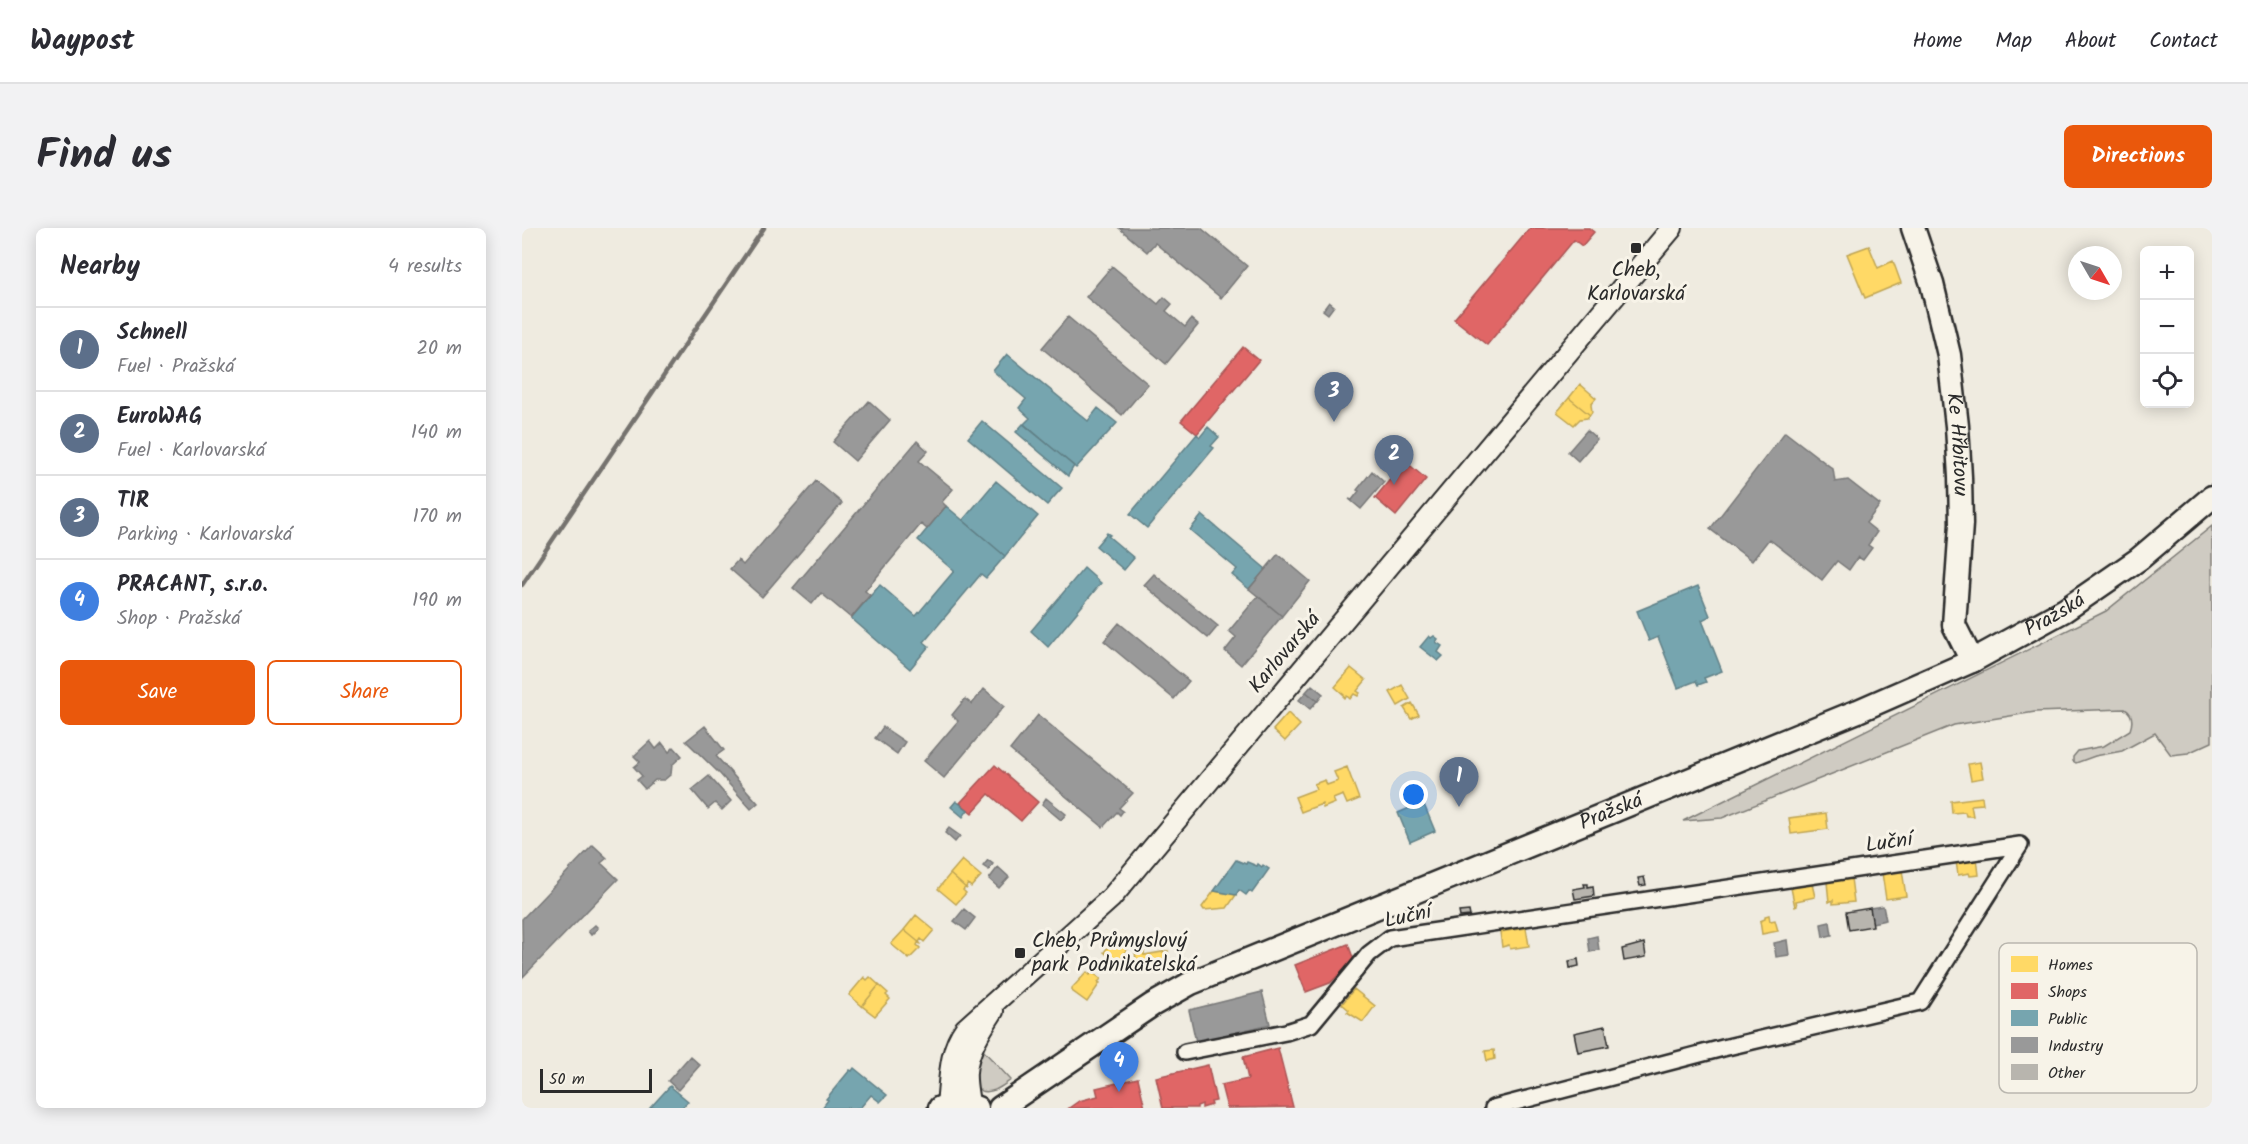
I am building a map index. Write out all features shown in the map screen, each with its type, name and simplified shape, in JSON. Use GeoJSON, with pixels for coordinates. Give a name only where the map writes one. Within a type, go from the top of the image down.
{"type":"FeatureCollection","features":[{"type":"Feature","properties":{"kind":"main road","name":"Ke Hřbitovu"},"geometry":{"type":"LineString","coordinates":[[1913,228],[1932,284],[1949,356],[1957,426],[1961,524],[1954,625],[1972,661]]}},
{"type":"Feature","properties":{"kind":"main road","name":"Pražská"},"geometry":{"type":"LineString","coordinates":[[1000,1108],[1143,1011],[1191,983],[1848,715],[1972,661],[2074,604],[2139,559],[2212,497]]}},
{"type":"Feature","properties":{"kind":"street","name":"Karlovarská"},"geometry":{"type":"LineString","coordinates":[[958,1106],[968,1061],[987,1020],[1009,990],[1112,898],[1672,228]]}},
{"type":"Feature","properties":{"kind":"street","name":"Luční"},"geometry":{"type":"LineString","coordinates":[[1185,1052],[1286,1032],[1311,1024],[1369,954],[1390,938],[2020,845],[1920,1002],[1723,1048],[1493,1108]]}},
{"type":"Feature","properties":{"kind":"shaded area"},"geometry":{"type":"Polygon","coordinates":[[[2212,526],[2212,742],[2188,753],[2171,755],[2155,733],[2122,751],[2095,756],[2076,763],[2073,757],[2078,751],[2104,746],[2130,730],[2132,721],[2130,713],[2125,709],[2035,712],[1954,725],[1722,818],[1683,821],[2106,611],[2212,526]]]}},
{"type":"Feature","properties":{"kind":"shaded area"},"geometry":{"type":"Polygon","coordinates":[[[980,1047],[1011,1080],[1001,1087],[986,1092],[977,1087],[973,1076],[980,1047]]]}},
{"type":"Feature","properties":{"kind":"building: Homes"},"geometry":{"type":"Polygon","coordinates":[[[1869,246],[1878,268],[1893,261],[1901,283],[1865,298],[1847,254],[1869,246]]]}},
{"type":"Feature","properties":{"kind":"building: Homes"},"geometry":{"type":"Polygon","coordinates":[[[1580,384],[1596,398],[1591,404],[1590,415],[1569,398],[1580,384]]]}},
{"type":"Feature","properties":{"kind":"building: Homes"},"geometry":{"type":"Polygon","coordinates":[[[1569,398],[1590,415],[1580,419],[1574,425],[1557,412],[1569,398]]]}},
{"type":"Feature","properties":{"kind":"building: Homes"},"geometry":{"type":"Polygon","coordinates":[[[1351,668],[1366,680],[1357,691],[1360,693],[1358,696],[1354,694],[1350,699],[1347,696],[1345,698],[1335,687],[1351,668]]]}},
{"type":"Feature","properties":{"kind":"building: Homes"},"geometry":{"type":"Polygon","coordinates":[[[1402,685],[1410,699],[1398,706],[1390,692],[1402,685]]]}},
{"type":"Feature","properties":{"kind":"building: Homes"},"geometry":{"type":"Polygon","coordinates":[[[1412,703],[1419,715],[1411,719],[1404,708],[1412,703]]]}},
{"type":"Feature","properties":{"kind":"building: Homes"},"geometry":{"type":"Polygon","coordinates":[[[1288,713],[1300,725],[1285,741],[1273,730],[1288,713]]]}},
{"type":"Feature","properties":{"kind":"building: Homes"},"geometry":{"type":"Polygon","coordinates":[[[1980,762],[1983,778],[1971,780],[1968,764],[1980,762]]]}},
{"type":"Feature","properties":{"kind":"building: Homes"},"geometry":{"type":"Polygon","coordinates":[[[1347,767],[1359,799],[1347,804],[1343,795],[1333,799],[1335,803],[1323,808],[1322,804],[1301,812],[1295,797],[1316,789],[1314,784],[1325,780],[1327,785],[1338,781],[1334,772],[1347,767]]]}},
{"type":"Feature","properties":{"kind":"building: Homes"},"geometry":{"type":"Polygon","coordinates":[[[1982,797],[1983,804],[1971,805],[1973,816],[1966,816],[1965,812],[1952,813],[1951,801],[1982,797]]]}},
{"type":"Feature","properties":{"kind":"building: Homes"},"geometry":{"type":"Polygon","coordinates":[[[1826,813],[1828,829],[1791,834],[1789,818],[1826,813]]]}},
{"type":"Feature","properties":{"kind":"building: Homes"},"geometry":{"type":"Polygon","coordinates":[[[1977,858],[1979,875],[1970,876],[1969,873],[1958,875],[1956,861],[1977,858]]]}},
{"type":"Feature","properties":{"kind":"building: Homes"},"geometry":{"type":"Polygon","coordinates":[[[962,860],[981,876],[971,887],[968,884],[967,889],[950,874],[962,860]]]}},
{"type":"Feature","properties":{"kind":"building: Homes"},"geometry":{"type":"Polygon","coordinates":[[[1902,870],[1906,896],[1886,899],[1882,873],[1902,870]]]}},
{"type":"Feature","properties":{"kind":"building: Homes"},"geometry":{"type":"Polygon","coordinates":[[[950,874],[967,889],[963,890],[966,893],[956,904],[938,889],[950,874]]]}},
{"type":"Feature","properties":{"kind":"building: Homes"},"geometry":{"type":"Polygon","coordinates":[[[1851,878],[1854,902],[1833,904],[1833,900],[1829,902],[1827,882],[1851,878]]]}},
{"type":"Feature","properties":{"kind":"building: Homes"},"geometry":{"type":"Polygon","coordinates":[[[1812,884],[1815,897],[1796,901],[1797,906],[1795,907],[1791,888],[1812,884]]]}},
{"type":"Feature","properties":{"kind":"building: Homes"},"geometry":{"type":"Polygon","coordinates":[[[1214,891],[1236,895],[1227,908],[1204,910],[1202,907],[1214,891]]]}},
{"type":"Feature","properties":{"kind":"building: Homes"},"geometry":{"type":"Polygon","coordinates":[[[916,915],[934,930],[924,942],[921,939],[919,942],[921,944],[904,930],[916,915]]]}},
{"type":"Feature","properties":{"kind":"building: Homes"},"geometry":{"type":"Polygon","coordinates":[[[1769,915],[1770,921],[1775,920],[1778,931],[1762,934],[1760,921],[1769,915]]]}},
{"type":"Feature","properties":{"kind":"building: Homes"},"geometry":{"type":"Polygon","coordinates":[[[1526,928],[1529,946],[1510,949],[1509,945],[1502,947],[1500,932],[1526,928]]]}},
{"type":"Feature","properties":{"kind":"building: Homes"},"geometry":{"type":"Polygon","coordinates":[[[904,930],[921,944],[918,943],[920,948],[909,959],[891,944],[904,930]]]}},
{"type":"Feature","properties":{"kind":"building: Homes"},"geometry":{"type":"Polygon","coordinates":[[[1117,935],[1121,938],[1127,936],[1133,941],[1125,952],[1127,953],[1124,956],[1128,959],[1122,966],[1104,952],[1117,935]]]}},
{"type":"Feature","properties":{"kind":"building: Homes"},"geometry":{"type":"Polygon","coordinates":[[[1144,951],[1144,955],[1168,951],[1168,961],[1137,966],[1135,952],[1144,951]]]}},
{"type":"Feature","properties":{"kind":"building: Homes"},"geometry":{"type":"Polygon","coordinates":[[[1087,972],[1090,975],[1092,972],[1101,979],[1087,1002],[1072,991],[1072,988],[1087,972]]]}},
{"type":"Feature","properties":{"kind":"building: Homes"},"geometry":{"type":"Polygon","coordinates":[[[864,977],[867,980],[870,977],[879,985],[862,1006],[849,995],[864,977]]]}},
{"type":"Feature","properties":{"kind":"building: Homes"},"geometry":{"type":"Polygon","coordinates":[[[879,985],[888,993],[886,995],[890,999],[875,1016],[862,1006],[879,985]]]}},
{"type":"Feature","properties":{"kind":"building: Homes"},"geometry":{"type":"Polygon","coordinates":[[[1354,989],[1375,1006],[1363,1022],[1347,1012],[1349,1010],[1342,1004],[1354,989]]]}},
{"type":"Feature","properties":{"kind":"building: Homes"},"geometry":{"type":"Polygon","coordinates":[[[1494,1050],[1495,1059],[1487,1061],[1485,1051],[1494,1050]]]}},
{"type":"Feature","properties":{"kind":"building: Shops"},"geometry":{"type":"Polygon","coordinates":[[[1530,228],[1589,228],[1594,232],[1582,246],[1574,240],[1487,345],[1454,319],[1530,228]]]}},
{"type":"Feature","properties":{"kind":"building: Shops"},"geometry":{"type":"Polygon","coordinates":[[[1243,347],[1259,360],[1197,434],[1181,421],[1243,347]]]}},
{"type":"Feature","properties":{"kind":"building: Shops"},"geometry":{"type":"Polygon","coordinates":[[[1405,461],[1426,479],[1396,516],[1375,498],[1405,461]]]}},
{"type":"Feature","properties":{"kind":"building: Shops"},"geometry":{"type":"Polygon","coordinates":[[[995,765],[1038,802],[1021,821],[989,794],[972,813],[960,803],[995,765]]]}},
{"type":"Feature","properties":{"kind":"building: Shops"},"geometry":{"type":"Polygon","coordinates":[[[1348,944],[1354,960],[1330,983],[1306,992],[1295,965],[1348,944]]]}},
{"type":"Feature","properties":{"kind":"building: Shops"},"geometry":{"type":"Polygon","coordinates":[[[1278,1048],[1293,1107],[1227,1108],[1221,1085],[1248,1079],[1243,1057],[1278,1048]]]}},
{"type":"Feature","properties":{"kind":"building: Shops"},"geometry":{"type":"Polygon","coordinates":[[[1208,1065],[1216,1101],[1211,1102],[1212,1105],[1202,1108],[1202,1104],[1197,1108],[1163,1108],[1156,1077],[1208,1065]]]}},
{"type":"Feature","properties":{"kind":"building: Shops"},"geometry":{"type":"Polygon","coordinates":[[[1138,1078],[1145,1108],[1069,1108],[1079,1101],[1098,1096],[1096,1088],[1138,1078]]]}},
{"type":"Feature","properties":{"kind":"building: Public"},"geometry":{"type":"Polygon","coordinates":[[[1007,354],[1088,421],[1098,408],[1117,423],[1076,468],[1024,424],[1030,418],[1019,408],[1026,399],[993,371],[1007,354]]]}},
{"type":"Feature","properties":{"kind":"building: Public"},"geometry":{"type":"Polygon","coordinates":[[[982,421],[1062,488],[1047,505],[968,438],[982,421]]]}},
{"type":"Feature","properties":{"kind":"building: Public"},"geometry":{"type":"Polygon","coordinates":[[[1023,424],[1074,466],[1068,476],[1016,432],[1023,424]]]}},
{"type":"Feature","properties":{"kind":"building: Public"},"geometry":{"type":"Polygon","coordinates":[[[1208,427],[1219,437],[1211,446],[1214,448],[1147,528],[1130,514],[1197,434],[1200,437],[1208,427]]]}},
{"type":"Feature","properties":{"kind":"building: Public"},"geometry":{"type":"Polygon","coordinates":[[[996,481],[1038,516],[1005,556],[963,520],[996,481]]]}},
{"type":"Feature","properties":{"kind":"building: Public"},"geometry":{"type":"Polygon","coordinates":[[[946,506],[1005,556],[986,578],[981,574],[924,642],[929,646],[910,669],[851,618],[880,585],[916,616],[954,571],[918,540],[946,506]]]}},
{"type":"Feature","properties":{"kind":"building: Public"},"geometry":{"type":"Polygon","coordinates":[[[1202,515],[1266,569],[1249,589],[1232,575],[1237,569],[1190,530],[1202,515]]]}},
{"type":"Feature","properties":{"kind":"building: Public"},"geometry":{"type":"Polygon","coordinates":[[[1107,533],[1134,558],[1124,570],[1096,546],[1107,533]]]}},
{"type":"Feature","properties":{"kind":"building: Public"},"geometry":{"type":"Polygon","coordinates":[[[1084,568],[1101,583],[1048,647],[1031,631],[1084,568]]]}},
{"type":"Feature","properties":{"kind":"building: Public"},"geometry":{"type":"Polygon","coordinates":[[[1698,586],[1710,616],[1702,620],[1722,671],[1704,678],[1706,682],[1698,685],[1696,681],[1678,688],[1658,637],[1649,641],[1637,611],[1698,586]]]}},
{"type":"Feature","properties":{"kind":"building: Public"},"geometry":{"type":"Polygon","coordinates":[[[1429,636],[1438,639],[1436,642],[1442,646],[1438,652],[1443,656],[1438,661],[1420,647],[1429,636]]]}},
{"type":"Feature","properties":{"kind":"building: Public"},"geometry":{"type":"Polygon","coordinates":[[[956,801],[968,810],[963,817],[951,807],[956,801]]]}},
{"type":"Feature","properties":{"kind":"building: Public"},"geometry":{"type":"Polygon","coordinates":[[[1423,802],[1435,831],[1410,842],[1398,813],[1423,802]]]}},
{"type":"Feature","properties":{"kind":"building: Public"},"geometry":{"type":"Polygon","coordinates":[[[1236,860],[1257,866],[1258,864],[1262,867],[1263,865],[1269,869],[1252,893],[1249,891],[1246,895],[1239,890],[1236,895],[1214,891],[1236,860]]]}},
{"type":"Feature","properties":{"kind":"building: Public"},"geometry":{"type":"Polygon","coordinates":[[[854,1068],[887,1095],[880,1102],[871,1095],[860,1108],[822,1108],[828,1100],[826,1099],[854,1068]]]}},
{"type":"Feature","properties":{"kind":"building: Public"},"geometry":{"type":"Polygon","coordinates":[[[670,1086],[688,1101],[682,1108],[650,1108],[670,1086]]]}},
{"type":"Feature","properties":{"kind":"building: Industry"},"geometry":{"type":"Polygon","coordinates":[[[1119,228],[1201,228],[1247,266],[1221,298],[1155,243],[1147,252],[1119,228]]]}},
{"type":"Feature","properties":{"kind":"building: Industry"},"geometry":{"type":"Polygon","coordinates":[[[1112,266],[1158,304],[1164,297],[1172,304],[1166,311],[1185,327],[1191,319],[1198,325],[1166,364],[1086,297],[1112,266]]]}},
{"type":"Feature","properties":{"kind":"building: Industry"},"geometry":{"type":"Polygon","coordinates":[[[1329,302],[1334,306],[1328,314],[1323,310],[1329,302]]]}},
{"type":"Feature","properties":{"kind":"building: Industry"},"geometry":{"type":"Polygon","coordinates":[[[1068,317],[1148,384],[1122,415],[1042,348],[1068,317]]]}},
{"type":"Feature","properties":{"kind":"building: Industry"},"geometry":{"type":"Polygon","coordinates":[[[869,401],[890,420],[855,461],[833,442],[869,401]]]}},
{"type":"Feature","properties":{"kind":"building: Industry"},"geometry":{"type":"Polygon","coordinates":[[[1587,430],[1597,439],[1578,461],[1568,452],[1587,430]]]}},
{"type":"Feature","properties":{"kind":"building: Industry"},"geometry":{"type":"Polygon","coordinates":[[[1785,432],[1833,469],[1835,482],[1848,480],[1880,505],[1866,523],[1877,532],[1868,545],[1872,548],[1863,560],[1858,557],[1849,570],[1837,561],[1822,580],[1769,539],[1752,561],[1710,529],[1785,432]]]}},
{"type":"Feature","properties":{"kind":"building: Industry"},"geometry":{"type":"Polygon","coordinates":[[[917,441],[928,451],[919,461],[953,489],[942,502],[946,506],[927,529],[921,524],[865,591],[870,595],[851,618],[821,593],[812,604],[793,588],[917,441]]]}},
{"type":"Feature","properties":{"kind":"building: Industry"},"geometry":{"type":"Polygon","coordinates":[[[1372,471],[1384,482],[1361,509],[1349,499],[1352,500],[1372,471]]]}},
{"type":"Feature","properties":{"kind":"building: Industry"},"geometry":{"type":"Polygon","coordinates":[[[816,481],[842,503],[762,597],[730,569],[738,560],[743,565],[816,481]]]}},
{"type":"Feature","properties":{"kind":"building: Industry"},"geometry":{"type":"Polygon","coordinates":[[[1278,554],[1310,581],[1282,616],[1249,589],[1278,554]]]}},
{"type":"Feature","properties":{"kind":"building: Industry"},"geometry":{"type":"Polygon","coordinates":[[[1154,574],[1218,626],[1208,638],[1144,585],[1154,574]]]}},
{"type":"Feature","properties":{"kind":"building: Industry"},"geometry":{"type":"Polygon","coordinates":[[[1258,596],[1282,616],[1241,665],[1225,651],[1236,637],[1229,631],[1258,596]]]}},
{"type":"Feature","properties":{"kind":"building: Industry"},"geometry":{"type":"Polygon","coordinates":[[[1119,623],[1189,681],[1174,699],[1104,641],[1119,623]]]}},
{"type":"Feature","properties":{"kind":"building: Industry"},"geometry":{"type":"Polygon","coordinates":[[[1312,685],[1323,694],[1318,701],[1306,692],[1312,685]]]}},
{"type":"Feature","properties":{"kind":"building: Industry"},"geometry":{"type":"Polygon","coordinates":[[[984,689],[1004,706],[944,778],[924,761],[958,721],[952,715],[965,699],[972,704],[984,689]]]}},
{"type":"Feature","properties":{"kind":"building: Industry"},"geometry":{"type":"Polygon","coordinates":[[[1306,692],[1317,701],[1310,709],[1299,700],[1306,692]]]}},
{"type":"Feature","properties":{"kind":"building: Industry"},"geometry":{"type":"Polygon","coordinates":[[[1038,715],[1133,793],[1119,808],[1123,811],[1120,815],[1117,812],[1103,827],[1010,750],[1038,715]]]}},
{"type":"Feature","properties":{"kind":"building: Industry"},"geometry":{"type":"Polygon","coordinates":[[[705,726],[724,750],[716,756],[758,803],[751,809],[686,741],[705,726]]]}},
{"type":"Feature","properties":{"kind":"building: Industry"},"geometry":{"type":"Polygon","coordinates":[[[883,727],[905,742],[897,754],[875,738],[883,727]]]}},
{"type":"Feature","properties":{"kind":"building: Industry"},"geometry":{"type":"Polygon","coordinates":[[[650,741],[656,749],[662,743],[669,752],[674,747],[682,756],[672,765],[671,774],[664,780],[655,780],[645,789],[637,780],[642,776],[634,767],[640,762],[634,756],[650,741]]]}},
{"type":"Feature","properties":{"kind":"building: Industry"},"geometry":{"type":"Polygon","coordinates":[[[709,776],[731,801],[722,810],[715,803],[708,809],[692,790],[709,776]]]}},
{"type":"Feature","properties":{"kind":"building: Industry"},"geometry":{"type":"Polygon","coordinates":[[[1046,798],[1066,814],[1061,820],[1042,804],[1046,798]]]}},
{"type":"Feature","properties":{"kind":"building: Industry"},"geometry":{"type":"Polygon","coordinates":[[[949,828],[960,836],[955,842],[945,833],[949,828]]]}},
{"type":"Feature","properties":{"kind":"building: Industry"},"geometry":{"type":"Polygon","coordinates":[[[593,845],[607,858],[601,863],[618,879],[523,977],[522,919],[593,845]]]}},
{"type":"Feature","properties":{"kind":"building: Industry"},"geometry":{"type":"Polygon","coordinates":[[[988,860],[993,864],[989,870],[983,866],[988,860]]]}},
{"type":"Feature","properties":{"kind":"building: Industry"},"geometry":{"type":"Polygon","coordinates":[[[998,867],[1009,877],[999,888],[989,879],[998,867]]]}},
{"type":"Feature","properties":{"kind":"building: Industry"},"geometry":{"type":"Polygon","coordinates":[[[1883,906],[1886,920],[1872,923],[1870,908],[1883,906]]]}},
{"type":"Feature","properties":{"kind":"building: Industry"},"geometry":{"type":"Polygon","coordinates":[[[964,909],[975,918],[966,930],[954,921],[964,909]]]}},
{"type":"Feature","properties":{"kind":"building: Industry"},"geometry":{"type":"Polygon","coordinates":[[[1830,922],[1832,935],[1823,937],[1821,924],[1830,922]]]}},
{"type":"Feature","properties":{"kind":"building: Industry"},"geometry":{"type":"Polygon","coordinates":[[[595,925],[598,928],[591,935],[588,931],[595,925]]]}},
{"type":"Feature","properties":{"kind":"building: Industry"},"geometry":{"type":"Polygon","coordinates":[[[1597,936],[1599,950],[1590,952],[1588,938],[1597,936]]]}},
{"type":"Feature","properties":{"kind":"building: Industry"},"geometry":{"type":"Polygon","coordinates":[[[1787,940],[1789,955],[1776,957],[1774,943],[1787,940]]]}},
{"type":"Feature","properties":{"kind":"building: Industry"},"geometry":{"type":"Polygon","coordinates":[[[1262,992],[1270,1024],[1196,1042],[1189,1010],[1262,992]]]}},
{"type":"Feature","properties":{"kind":"building: Industry"},"geometry":{"type":"Polygon","coordinates":[[[690,1056],[700,1065],[678,1090],[668,1081],[690,1056]]]}},
{"type":"Feature","properties":{"kind":"building: Other"},"geometry":{"type":"Polygon","coordinates":[[[1644,877],[1646,885],[1640,886],[1638,878],[1644,877]]]}},
{"type":"Feature","properties":{"kind":"building: Other"},"geometry":{"type":"Polygon","coordinates":[[[1584,884],[1588,884],[1588,887],[1593,886],[1594,896],[1575,899],[1573,889],[1585,887],[1584,884]]]}},
{"type":"Feature","properties":{"kind":"building: Other"},"geometry":{"type":"Polygon","coordinates":[[[1870,908],[1873,926],[1849,930],[1846,912],[1870,908]]]}},
{"type":"Feature","properties":{"kind":"building: Other"},"geometry":{"type":"Polygon","coordinates":[[[1469,911],[1470,916],[1460,917],[1459,912],[1469,911]]]}},
{"type":"Feature","properties":{"kind":"building: Other"},"geometry":{"type":"Polygon","coordinates":[[[1644,943],[1646,957],[1624,961],[1622,949],[1644,943]]]}},
{"type":"Feature","properties":{"kind":"building: Other"},"geometry":{"type":"Polygon","coordinates":[[[1578,959],[1579,966],[1570,968],[1569,961],[1578,959]]]}},
{"type":"Feature","properties":{"kind":"building: Other"},"geometry":{"type":"Polygon","coordinates":[[[1605,1026],[1609,1046],[1578,1052],[1574,1033],[1605,1026]]]}},
{"type":"Feature","properties":{"kind":"waterway"},"geometry":{"type":"LineString","coordinates":[[522,585],[764,228]]}},
{"type":"Feature","properties":{"kind":"place","name":"Cheb, Karlovarská"},"geometry":{"type":"Point","coordinates":[1636,248]}},
{"type":"Feature","properties":{"kind":"place","name":"TIR"},"geometry":{"type":"Point","coordinates":[1334,422]}},
{"type":"Feature","properties":{"kind":"place","name":"EuroWAG"},"geometry":{"type":"Point","coordinates":[1394,485]}},
{"type":"Feature","properties":{"kind":"place","name":"Schnell"},"geometry":{"type":"Point","coordinates":[1459,807]}},
{"type":"Feature","properties":{"kind":"place","name":"Cheb, Průmyslový park Podnikatelská"},"geometry":{"type":"Point","coordinates":[1020,953]}},
{"type":"Feature","properties":{"kind":"place","name":"PRACANT, s.r.o."},"geometry":{"type":"Point","coordinates":[1119,1092]}}]}
